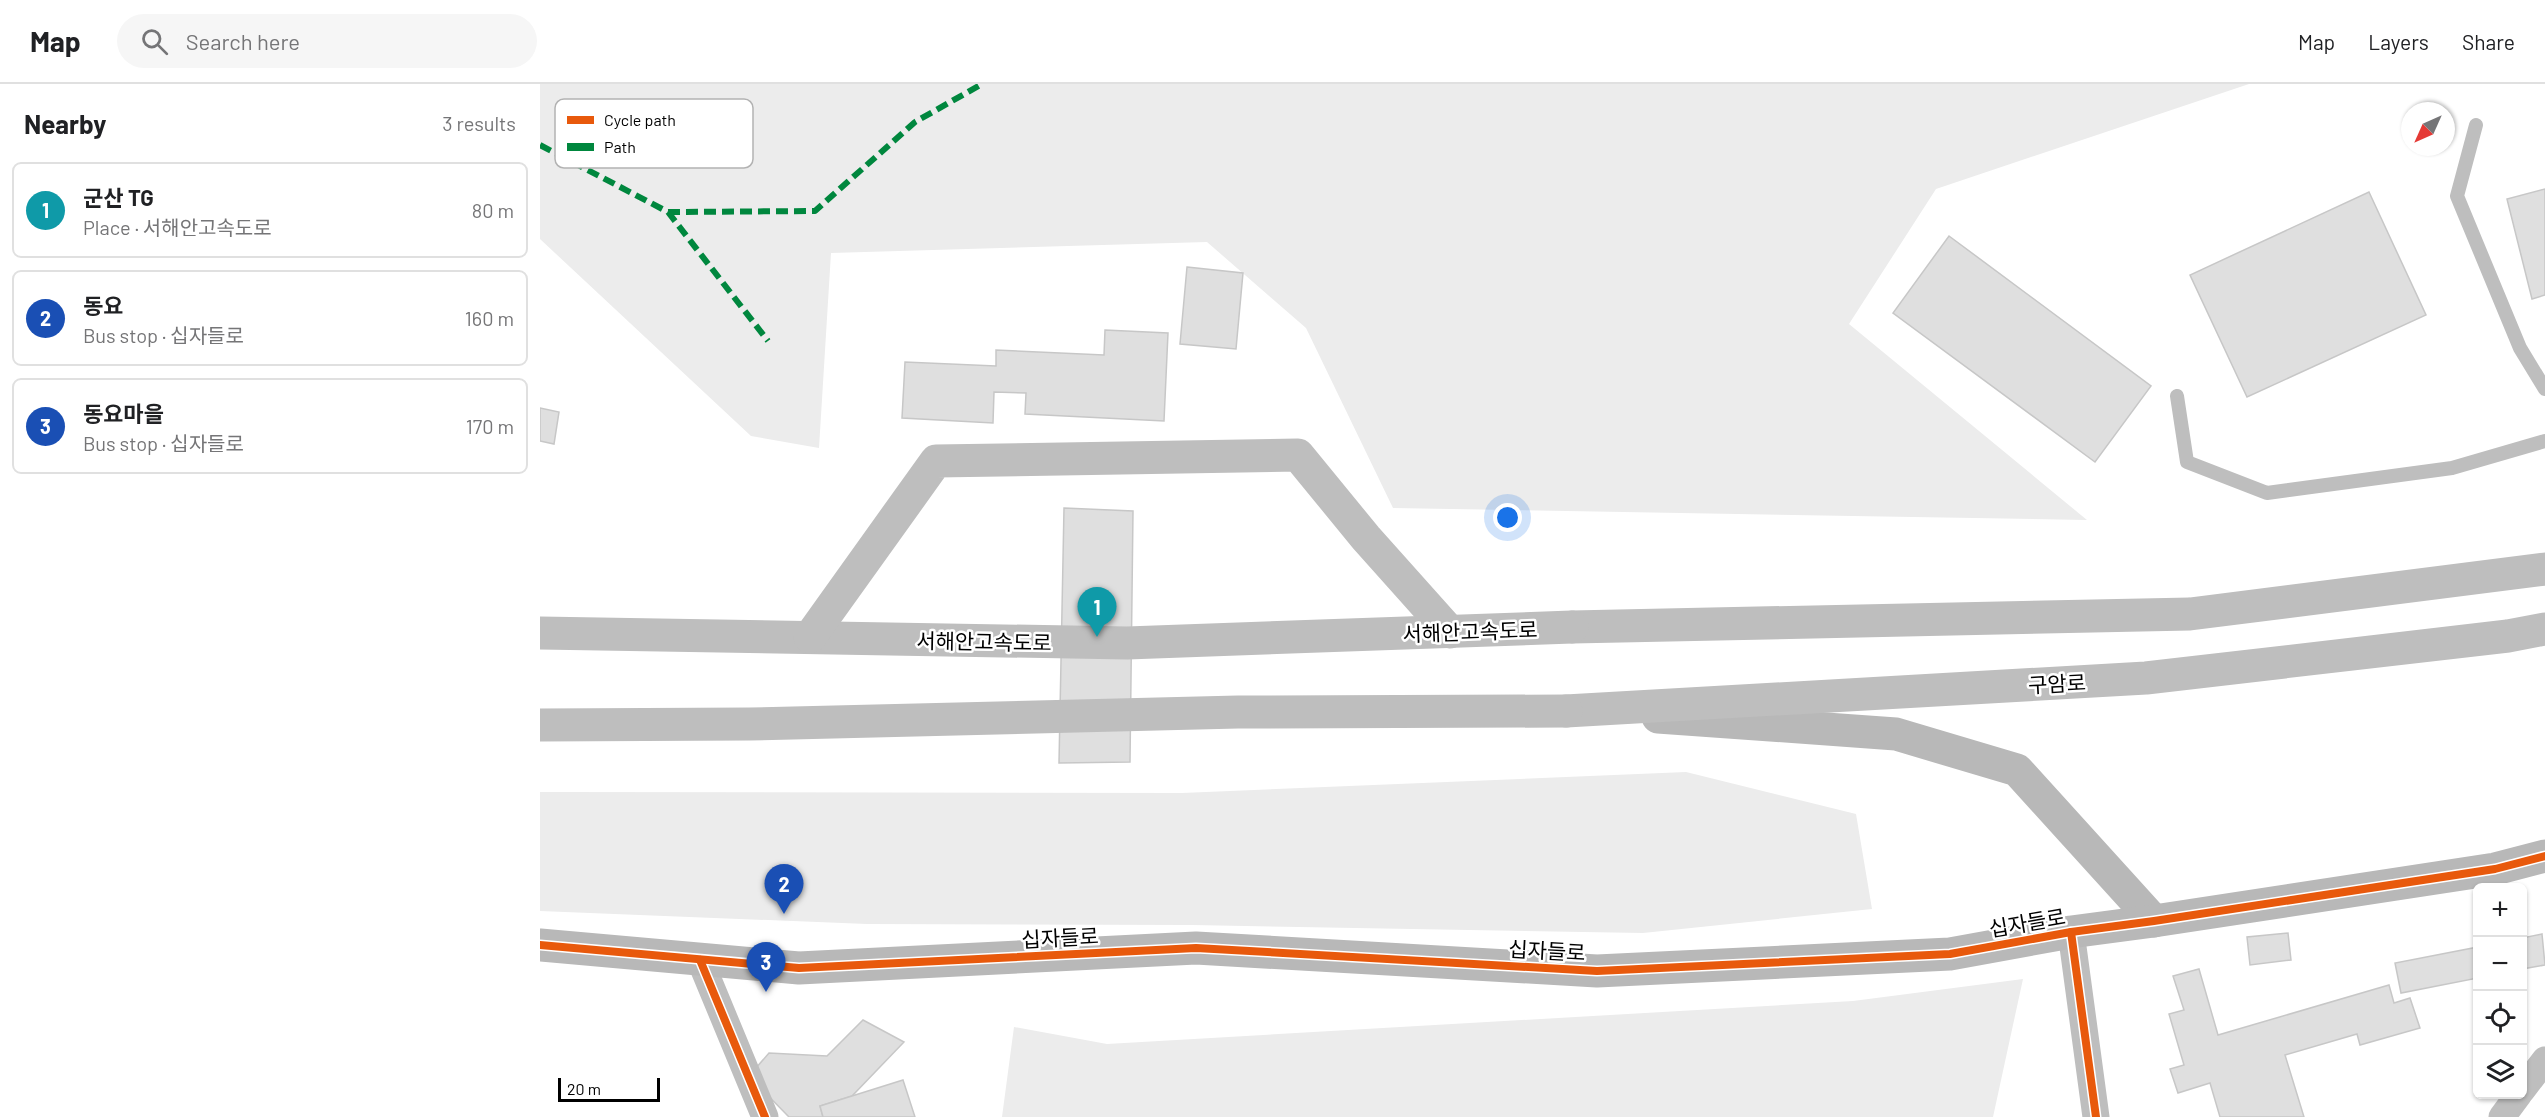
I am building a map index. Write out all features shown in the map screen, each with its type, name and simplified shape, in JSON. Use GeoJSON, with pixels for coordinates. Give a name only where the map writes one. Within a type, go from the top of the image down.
{"type":"FeatureCollection","features":[{"type":"Feature","properties":{"kind":"main road"},"geometry":{"type":"LineString","coordinates":[[810,637],[936,461],[1298,455],[1366,538],[1450,632]]}},
{"type":"Feature","properties":{"kind":"main road","name":"서해안고속도로"},"geometry":{"type":"LineString","coordinates":[[540,633],[1127,643],[1572,627],[2190,614],[2545,569]]}},
{"type":"Feature","properties":{"kind":"main road","name":"구암로"},"geometry":{"type":"LineString","coordinates":[[1566,711],[2146,678],[2508,636],[2545,629]]}},
{"type":"Feature","properties":{"kind":"main road"},"geometry":{"type":"LineString","coordinates":[[540,725],[750,724],[1238,712],[1566,711],[1896,734],[2017,771],[2154,921]]}},
{"type":"Feature","properties":{"kind":"main road","name":"십자들로"},"geometry":{"type":"LineString","coordinates":[[540,945],[799,968],[1197,948],[1598,971],[1950,954],[2071,932],[2494,869],[2545,856]]}},
{"type":"Feature","properties":{"kind":"street"},"geometry":{"type":"LineString","coordinates":[[2071,932],[2096,1117]]}},
{"type":"Feature","properties":{"kind":"street"},"geometry":{"type":"LineString","coordinates":[[700,960],[765,1117]]}},
{"type":"Feature","properties":{"kind":"street"},"geometry":{"type":"LineString","coordinates":[[2527,1085],[2545,1060]]}},
{"type":"Feature","properties":{"kind":"street"},"geometry":{"type":"LineString","coordinates":[[2502,1117],[2516,1099]]}},
{"type":"Feature","properties":{"kind":"lane"},"geometry":{"type":"LineString","coordinates":[[2476,125],[2457,196],[2520,348],[2545,389]]}},
{"type":"Feature","properties":{"kind":"lane"},"geometry":{"type":"LineString","coordinates":[[2177,396],[2187,462],[2267,493],[2452,468],[2545,441]]}},
{"type":"Feature","properties":{"kind":"shaded area"},"geometry":{"type":"Polygon","coordinates":[[[540,84],[2249,84],[1936,189],[1849,324],[2087,520],[1393,508],[1306,328],[1207,242],[831,253],[819,448],[751,436],[540,239],[540,84]]]}},
{"type":"Feature","properties":{"kind":"shaded area"},"geometry":{"type":"Polygon","coordinates":[[[1686,772],[1856,814],[1872,909],[1643,933],[1192,925],[867,924],[540,911],[540,792],[1182,793],[1686,772]]]}},
{"type":"Feature","properties":{"kind":"shaded area"},"geometry":{"type":"Polygon","coordinates":[[[2023,979],[1993,1117],[1002,1117],[1014,1027],[1107,1044],[1853,1001],[2023,979]]]}},
{"type":"Feature","properties":{"kind":"building"},"geometry":{"type":"Polygon","coordinates":[[[2545,189],[2545,295],[2532,299],[2507,199],[2545,189]]]}},
{"type":"Feature","properties":{"kind":"building"},"geometry":{"type":"Polygon","coordinates":[[[2369,192],[2426,315],[2247,397],[2190,275],[2369,192]]]}},
{"type":"Feature","properties":{"kind":"building"},"geometry":{"type":"Polygon","coordinates":[[[1949,236],[2151,386],[2095,462],[1893,313],[1949,236]]]}},
{"type":"Feature","properties":{"kind":"building"},"geometry":{"type":"Polygon","coordinates":[[[1187,267],[1243,273],[1236,349],[1180,344],[1187,267]]]}},
{"type":"Feature","properties":{"kind":"building"},"geometry":{"type":"Polygon","coordinates":[[[1105,330],[1168,333],[1164,421],[1025,414],[1026,393],[994,392],[993,423],[902,418],[905,362],[996,366],[996,350],[1104,355],[1105,330]]]}},
{"type":"Feature","properties":{"kind":"building"},"geometry":{"type":"Polygon","coordinates":[[[540,408],[559,412],[554,444],[540,441],[540,408]]]}},
{"type":"Feature","properties":{"kind":"building"},"geometry":{"type":"Polygon","coordinates":[[[1064,508],[1133,511],[1130,762],[1059,763],[1064,508]]]}},
{"type":"Feature","properties":{"kind":"building"},"geometry":{"type":"Polygon","coordinates":[[[2288,933],[2291,960],[2250,965],[2247,937],[2288,933]]]}},
{"type":"Feature","properties":{"kind":"building"},"geometry":{"type":"Polygon","coordinates":[[[2542,934],[2545,965],[2527,968],[2527,937],[2542,934]]]}},
{"type":"Feature","properties":{"kind":"building"},"geometry":{"type":"Polygon","coordinates":[[[2473,948],[2473,979],[2401,993],[2395,963],[2473,948]]]}},
{"type":"Feature","properties":{"kind":"building"},"geometry":{"type":"Polygon","coordinates":[[[2199,969],[2218,1035],[2389,985],[2394,1003],[2410,998],[2420,1028],[2360,1045],[2357,1034],[2285,1055],[2304,1117],[2220,1117],[2210,1083],[2178,1093],[2170,1069],[2184,1065],[2169,1014],[2184,1010],[2173,976],[2199,969]]]}},
{"type":"Feature","properties":{"kind":"building"},"geometry":{"type":"Polygon","coordinates":[[[863,1020],[904,1042],[852,1096],[820,1106],[823,1117],[789,1117],[749,1076],[769,1053],[827,1056],[863,1020]]]}},
{"type":"Feature","properties":{"kind":"building"},"geometry":{"type":"Polygon","coordinates":[[[903,1080],[915,1117],[823,1117],[820,1106],[903,1080]]]}},
{"type":"Feature","properties":{"kind":"marked path"},"geometry":{"type":"LineString","coordinates":[[668,212],[815,211],[915,122],[982,84]]}},
{"type":"Feature","properties":{"kind":"marked path"},"geometry":{"type":"LineString","coordinates":[[540,145],[555,153]]}},
{"type":"Feature","properties":{"kind":"marked path"},"geometry":{"type":"LineString","coordinates":[[584,168],[668,212],[768,341]]}},
{"type":"Feature","properties":{"kind":"cycle path"},"geometry":{"type":"LineString","coordinates":[[540,945],[799,968],[1196,948],[1597,971],[1950,954],[2071,932],[2495,869],[2545,856]]}},
{"type":"Feature","properties":{"kind":"cycle path"},"geometry":{"type":"LineString","coordinates":[[2071,932],[2096,1117]]}},
{"type":"Feature","properties":{"kind":"cycle path"},"geometry":{"type":"LineString","coordinates":[[700,960],[765,1117]]}},
{"type":"Feature","properties":{"kind":"place","name":"군산 TG"},"geometry":{"type":"Point","coordinates":[1097,637]}},
{"type":"Feature","properties":{"kind":"place","name":"동요"},"geometry":{"type":"Point","coordinates":[784,914]}},
{"type":"Feature","properties":{"kind":"place","name":"동요마을"},"geometry":{"type":"Point","coordinates":[766,992]}}]}
